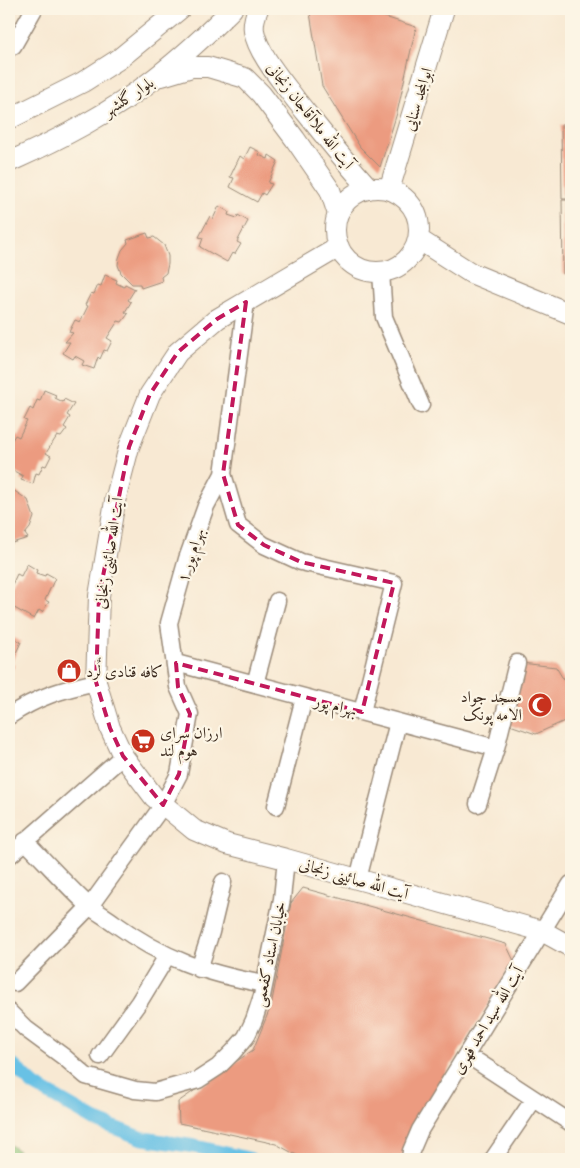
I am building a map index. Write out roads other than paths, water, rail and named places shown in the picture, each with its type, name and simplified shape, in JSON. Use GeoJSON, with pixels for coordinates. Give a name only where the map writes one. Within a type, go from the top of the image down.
{"type":"FeatureCollection","features":[{"type":"Feature","properties":{"kind":"main road"},"geometry":{"type":"LineString","coordinates":[[9,119],[82,82],[119,59],[180,9]]}},
{"type":"Feature","properties":{"kind":"main road","name":"بلوار گلشهر"},"geometry":{"type":"LineString","coordinates":[[9,162],[99,116],[155,78],[232,9]]}},
{"type":"Feature","properties":{"kind":"main road","name":"آیت الله ملاآقاجان زنجانی"},"geometry":{"type":"LineString","coordinates":[[258,9],[254,22],[254,32],[262,51],[274,71],[353,170],[380,189]]}},
{"type":"Feature","properties":{"kind":"main road","name":"ابوالمجد سنایی"},"geometry":{"type":"LineString","coordinates":[[380,189],[444,9]]}},
{"type":"Feature","properties":{"kind":"main road","name":"آیت الله ملاآقاجان زنجانی"},"geometry":{"type":"LineString","coordinates":[[155,78],[192,67],[208,67],[244,78],[261,94],[295,138],[330,190],[338,214]]}},
{"type":"Feature","properties":{"kind":"main road"},"geometry":{"type":"LineString","coordinates":[[380,189],[398,194],[413,208],[417,218],[418,239],[411,255],[398,266],[381,272],[360,269],[344,256],[339,247],[335,225],[343,205],[351,197],[360,192],[380,189]]}},
{"type":"Feature","properties":{"kind":"main road"},"geometry":{"type":"LineString","coordinates":[[418,239],[471,274],[571,314]]}},
{"type":"Feature","properties":{"kind":"main road","name":"آیت الله صائینی زنجانی"},"geometry":{"type":"LineString","coordinates":[[339,247],[216,319],[178,352],[150,394],[129,447],[115,501],[99,596],[96,682],[110,728],[123,756],[154,797],[194,830],[227,844],[542,931],[571,946]]}},
{"type":"Feature","properties":{"kind":"street"},"geometry":{"type":"LineString","coordinates":[[12,46],[34,9]]}},
{"type":"Feature","properties":{"kind":"street"},"geometry":{"type":"LineString","coordinates":[[381,272],[384,317],[421,405]]}},
{"type":"Feature","properties":{"kind":"street","name":"بهرام پور ۱"},"geometry":{"type":"LineString","coordinates":[[15,983],[90,906],[163,805],[179,774],[190,714],[178,687],[169,623],[190,550],[206,506],[222,474],[246,302]]}},
{"type":"Feature","properties":{"kind":"street"},"geometry":{"type":"LineString","coordinates":[[222,474],[238,525],[264,545],[301,562],[394,583],[362,712]]}},
{"type":"Feature","properties":{"kind":"street"},"geometry":{"type":"LineString","coordinates":[[255,684],[277,601]]}},
{"type":"Feature","properties":{"kind":"street","name":"بهرام پور"},"geometry":{"type":"LineString","coordinates":[[176,663],[496,748]]}},
{"type":"Feature","properties":{"kind":"street"},"geometry":{"type":"LineString","coordinates":[[478,804],[496,748],[517,663]]}},
{"type":"Feature","properties":{"kind":"street"},"geometry":{"type":"LineString","coordinates":[[9,716],[25,705],[54,692],[96,682]]}},
{"type":"Feature","properties":{"kind":"street"},"geometry":{"type":"LineString","coordinates":[[276,806],[304,698]]}},
{"type":"Feature","properties":{"kind":"street"},"geometry":{"type":"LineString","coordinates":[[358,879],[398,722]]}},
{"type":"Feature","properties":{"kind":"street"},"geometry":{"type":"LineString","coordinates":[[9,856],[123,756]]}},
{"type":"Feature","properties":{"kind":"street"},"geometry":{"type":"LineString","coordinates":[[25,841],[90,906],[137,940],[167,956],[199,969],[226,977],[264,984]]}},
{"type":"Feature","properties":{"kind":"street","name":"خیابان استاد کفعمی"},"geometry":{"type":"LineString","coordinates":[[9,1012],[26,1029],[86,1076],[135,1090],[156,1092],[198,1080],[218,1067],[228,1057],[246,1037],[254,1020],[264,984],[282,899],[286,859]]}},
{"type":"Feature","properties":{"kind":"street"},"geometry":{"type":"LineString","coordinates":[[199,969],[211,932],[223,882]]}},
{"type":"Feature","properties":{"kind":"street","name":"آیت الله سید احمد فهری"},"geometry":{"type":"LineString","coordinates":[[410,1159],[411,1151],[420,1130],[571,884]]}},
{"type":"Feature","properties":{"kind":"street"},"geometry":{"type":"LineString","coordinates":[[100,1056],[139,1002],[167,956]]}},
{"type":"Feature","properties":{"kind":"street"},"geometry":{"type":"LineString","coordinates":[[478,1062],[571,1123]]}},
{"type":"Feature","properties":{"kind":"street"},"geometry":{"type":"LineString","coordinates":[[493,1159],[534,1098]]}},
{"type":"Feature","properties":{"kind":"waterway"},"geometry":{"type":"LineString","coordinates":[[9,1062],[34,1085],[95,1120],[141,1138],[198,1147],[250,1159]]}},
{"type":"Feature","properties":{"kind":"place","name":"کافه قنادی لٌرد"},"geometry":{"type":"Point","coordinates":[69,671]}},
{"type":"Feature","properties":{"kind":"place","name":"مسجد جواد الامه پونک"},"geometry":{"type":"Point","coordinates":[540,705]}},
{"type":"Feature","properties":{"kind":"place","name":"ارزان سرای هوم لند"},"geometry":{"type":"Point","coordinates":[143,741]}}]}
